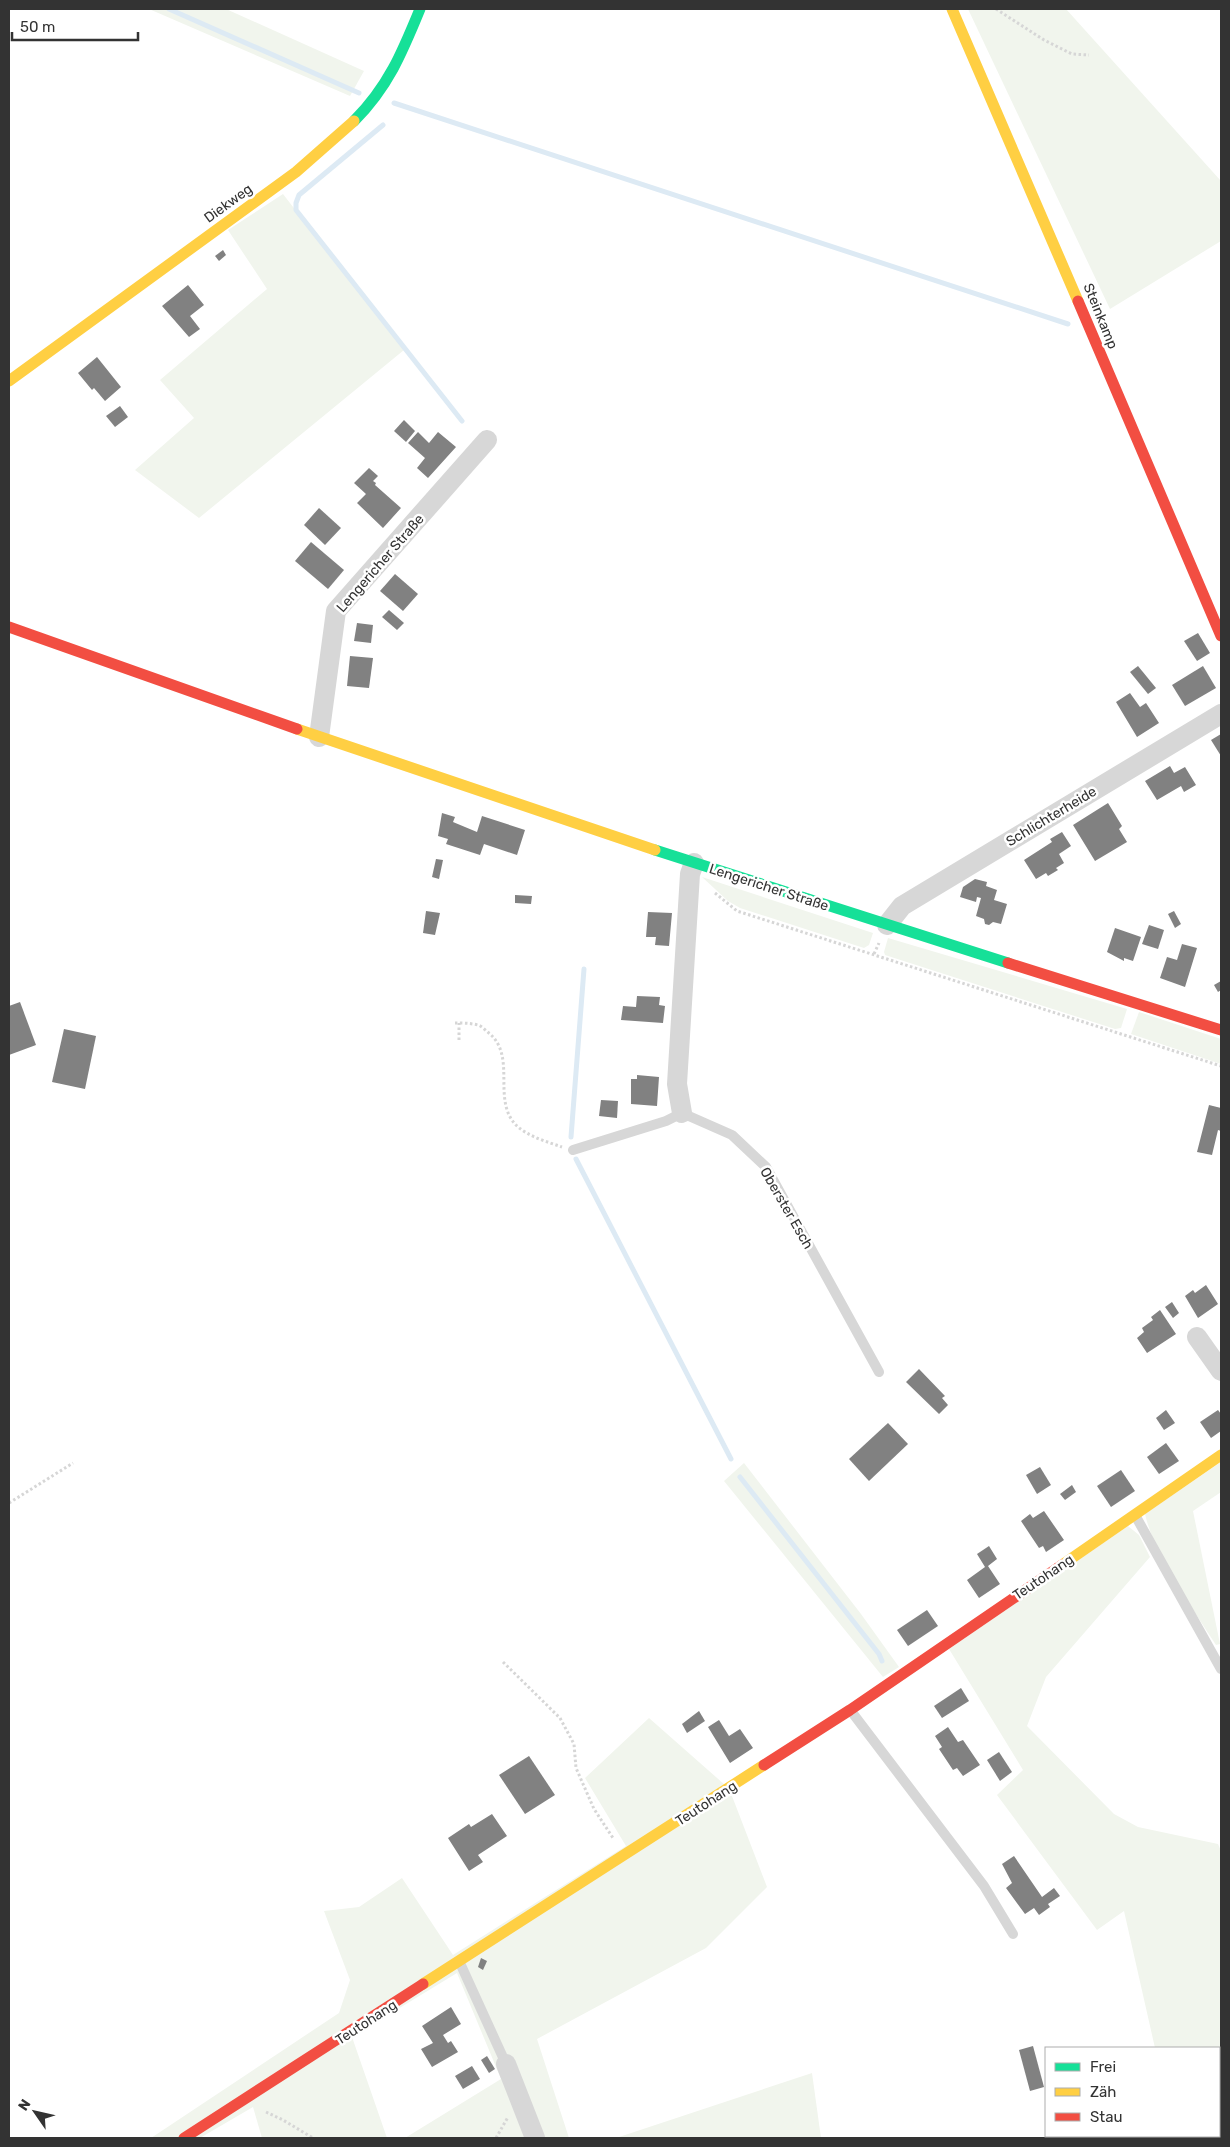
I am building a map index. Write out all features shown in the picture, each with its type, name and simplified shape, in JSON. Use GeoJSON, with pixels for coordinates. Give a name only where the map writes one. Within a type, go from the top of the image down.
{"type":"FeatureCollection","features":[{"type":"Feature","properties":{"kind":"street","name":"Diekweg"},"geometry":{"type":"LineString","coordinates":[[9,381],[296,172],[338,138],[372,101],[396,67],[420,9]]}},
{"type":"Feature","properties":{"kind":"street","name":"Steinkamp"},"geometry":{"type":"LineString","coordinates":[[952,9],[1056,247],[1138,447],[1221,636]]}},
{"type":"Feature","properties":{"kind":"street","name":"Lengericher Straße"},"geometry":{"type":"LineString","coordinates":[[319,737],[336,611],[487,440]]}},
{"type":"Feature","properties":{"kind":"street","name":"Lengericher Straße"},"geometry":{"type":"LineString","coordinates":[[9,627],[319,737],[694,863],[1221,1030]]}},
{"type":"Feature","properties":{"kind":"street","name":"Schlichterheide"},"geometry":{"type":"LineString","coordinates":[[887,925],[902,906],[1221,714]]}},
{"type":"Feature","properties":{"kind":"street"},"geometry":{"type":"LineString","coordinates":[[682,1113],[677,1084],[690,874],[694,863]]}},
{"type":"Feature","properties":{"kind":"street"},"geometry":{"type":"LineString","coordinates":[[1197,1337],[1221,1371]]}},
{"type":"Feature","properties":{"kind":"street","name":"Teutohang"},"geometry":{"type":"LineString","coordinates":[[184,2138],[850,1710],[1221,1455]]}},
{"type":"Feature","properties":{"kind":"street"},"geometry":{"type":"LineString","coordinates":[[506,2064],[535,2138]]}},
{"type":"Feature","properties":{"kind":"lane"},"geometry":{"type":"LineString","coordinates":[[573,1150],[666,1121],[682,1113]]}},
{"type":"Feature","properties":{"kind":"lane","name":"Oberster Esch"},"geometry":{"type":"LineString","coordinates":[[682,1113],[732,1135],[766,1167],[879,1372]]}},
{"type":"Feature","properties":{"kind":"lane"},"geometry":{"type":"LineString","coordinates":[[1134,1514],[1221,1669]]}},
{"type":"Feature","properties":{"kind":"lane"},"geometry":{"type":"LineString","coordinates":[[850,1710],[984,1886],[1013,1934]]}},
{"type":"Feature","properties":{"kind":"lane"},"geometry":{"type":"LineString","coordinates":[[460,1962],[506,2064]]}},
{"type":"Feature","properties":{"kind":"path"},"geometry":{"type":"LineString","coordinates":[[996,9],[1044,40],[1072,54],[1089,55]]}},
{"type":"Feature","properties":{"kind":"path"},"geometry":{"type":"LineString","coordinates":[[455,1023],[480,1025],[499,1042],[504,1060],[504,1091],[508,1111],[517,1126],[533,1136],[573,1150]]}},
{"type":"Feature","properties":{"kind":"path"},"geometry":{"type":"LineString","coordinates":[[459,1023],[459,1040]]}},
{"type":"Feature","properties":{"kind":"path"},"geometry":{"type":"LineString","coordinates":[[9,1503],[73,1463]]}},
{"type":"Feature","properties":{"kind":"path"},"geometry":{"type":"LineString","coordinates":[[503,1662],[560,1718],[567,1728],[574,1744],[576,1768],[594,1809],[624,1856]]}},
{"type":"Feature","properties":{"kind":"path"},"geometry":{"type":"LineString","coordinates":[[242,2101],[283,2120],[313,2138]]}},
{"type":"Feature","properties":{"kind":"shaded area"},"geometry":{"type":"Polygon","coordinates":[[[149,9],[226,9],[364,71],[350,96],[149,9]]]}},
{"type":"Feature","properties":{"kind":"shaded area"},"geometry":{"type":"Polygon","coordinates":[[[968,9],[1066,9],[1221,181],[1221,241],[1110,309],[968,9]]]}},
{"type":"Feature","properties":{"kind":"shaded area"},"geometry":{"type":"Polygon","coordinates":[[[283,194],[404,350],[199,518],[135,470],[194,418],[160,380],[267,289],[228,230],[283,194]]]}},
{"type":"Feature","properties":{"kind":"shaded area"},"geometry":{"type":"Polygon","coordinates":[[[702,877],[873,933],[869,945],[864,948],[740,908],[728,901],[702,877]]]}},
{"type":"Feature","properties":{"kind":"shaded area"},"geometry":{"type":"Polygon","coordinates":[[[888,938],[1127,1009],[1121,1028],[1115,1029],[885,955],[884,952],[888,938]]]}},
{"type":"Feature","properties":{"kind":"shaded area"},"geometry":{"type":"Polygon","coordinates":[[[1139,1012],[1221,1039],[1221,1064],[1131,1034],[1139,1012]]]}},
{"type":"Feature","properties":{"kind":"shaded area"},"geometry":{"type":"Polygon","coordinates":[[[1221,1462],[1221,1492],[1193,1511],[1220,1644],[1216,1645],[1166,1564],[1157,1547],[1145,1514],[1221,1462]]]}},
{"type":"Feature","properties":{"kind":"shaded area"},"geometry":{"type":"Polygon","coordinates":[[[744,1463],[861,1614],[899,1667],[883,1677],[724,1481],[744,1463]]]}},
{"type":"Feature","properties":{"kind":"shaded area"},"geometry":{"type":"Polygon","coordinates":[[[1128,1526],[1139,1535],[1150,1557],[1046,1677],[1027,1726],[1114,1814],[1138,1827],[1218,1844],[1221,1851],[1221,2138],[1173,2138],[1220,2137],[1220,2047],[1155,2047],[1124,1911],[1097,1930],[997,1795],[1023,1770],[949,1649],[1128,1526]]]}},
{"type":"Feature","properties":{"kind":"shaded area"},"geometry":{"type":"Polygon","coordinates":[[[649,1718],[725,1785],[732,1796],[767,1887],[706,1948],[537,2039],[569,2138],[405,2138],[501,2079],[457,1973],[352,2037],[387,2138],[262,2138],[253,2107],[200,2138],[151,2138],[339,2013],[350,1980],[324,1911],[359,1907],[402,1878],[453,1955],[626,1846],[585,1778],[649,1718]]]}},
{"type":"Feature","properties":{"kind":"shaded area"},"geometry":{"type":"Polygon","coordinates":[[[812,2073],[821,2138],[616,2138],[812,2073]]]}},
{"type":"Feature","properties":{"kind":"building"},"geometry":{"type":"Polygon","coordinates":[[[223,250],[226,255],[219,261],[215,256],[223,250]]]}},
{"type":"Feature","properties":{"kind":"building"},"geometry":{"type":"Polygon","coordinates":[[[188,285],[204,305],[190,316],[200,329],[189,337],[162,306],[188,285]]]}},
{"type":"Feature","properties":{"kind":"building"},"geometry":{"type":"Polygon","coordinates":[[[97,357],[121,387],[105,401],[94,388],[92,390],[78,373],[97,357]]]}},
{"type":"Feature","properties":{"kind":"building"},"geometry":{"type":"Polygon","coordinates":[[[120,406],[128,417],[115,427],[106,416],[120,406]]]}},
{"type":"Feature","properties":{"kind":"building"},"geometry":{"type":"Polygon","coordinates":[[[404,420],[415,431],[406,442],[394,431],[404,420]]]}},
{"type":"Feature","properties":{"kind":"building"},"geometry":{"type":"Polygon","coordinates":[[[418,432],[429,443],[438,432],[456,447],[428,478],[417,468],[425,458],[408,443],[418,432]]]}},
{"type":"Feature","properties":{"kind":"building"},"geometry":{"type":"Polygon","coordinates":[[[369,468],[378,476],[373,481],[376,483],[375,485],[401,508],[383,528],[357,503],[366,494],[354,483],[369,468]]]}},
{"type":"Feature","properties":{"kind":"building"},"geometry":{"type":"Polygon","coordinates":[[[319,508],[341,528],[325,545],[304,525],[319,508]]]}},
{"type":"Feature","properties":{"kind":"building"},"geometry":{"type":"Polygon","coordinates":[[[311,542],[344,570],[328,589],[295,561],[311,542]]]}},
{"type":"Feature","properties":{"kind":"building"},"geometry":{"type":"Polygon","coordinates":[[[395,574],[418,594],[403,611],[380,591],[395,574]]]}},
{"type":"Feature","properties":{"kind":"building"},"geometry":{"type":"Polygon","coordinates":[[[389,610],[404,623],[397,630],[382,617],[389,610]]]}},
{"type":"Feature","properties":{"kind":"building"},"geometry":{"type":"Polygon","coordinates":[[[357,623],[373,625],[371,643],[354,641],[357,623]]]}},
{"type":"Feature","properties":{"kind":"building"},"geometry":{"type":"Polygon","coordinates":[[[1198,633],[1210,653],[1197,661],[1184,641],[1198,633]]]}},
{"type":"Feature","properties":{"kind":"building"},"geometry":{"type":"Polygon","coordinates":[[[350,656],[373,658],[369,688],[347,686],[350,656]]]}},
{"type":"Feature","properties":{"kind":"building"},"geometry":{"type":"Polygon","coordinates":[[[1138,666],[1156,688],[1148,694],[1130,672],[1138,666]]]}},
{"type":"Feature","properties":{"kind":"building"},"geometry":{"type":"Polygon","coordinates":[[[1203,666],[1216,688],[1185,706],[1172,685],[1203,666]]]}},
{"type":"Feature","properties":{"kind":"building"},"geometry":{"type":"Polygon","coordinates":[[[1130,693],[1140,707],[1146,703],[1159,723],[1137,737],[1116,702],[1130,693]]]}},
{"type":"Feature","properties":{"kind":"building"},"geometry":{"type":"Polygon","coordinates":[[[1221,734],[1221,756],[1211,740],[1221,734]]]}},
{"type":"Feature","properties":{"kind":"building"},"geometry":{"type":"Polygon","coordinates":[[[1170,766],[1174,773],[1185,767],[1196,785],[1184,792],[1181,786],[1157,800],[1145,781],[1170,766]]]}},
{"type":"Feature","properties":{"kind":"building"},"geometry":{"type":"Polygon","coordinates":[[[1108,803],[1122,826],[1119,829],[1127,842],[1095,861],[1073,825],[1108,803]]]}},
{"type":"Feature","properties":{"kind":"building"},"geometry":{"type":"Polygon","coordinates":[[[442,813],[455,817],[453,822],[477,832],[482,816],[525,830],[517,855],[484,844],[480,855],[446,844],[448,839],[438,836],[442,813]]]}},
{"type":"Feature","properties":{"kind":"building"},"geometry":{"type":"Polygon","coordinates":[[[1062,832],[1071,846],[1059,854],[1064,863],[1056,868],[1058,870],[1048,876],[1046,873],[1036,879],[1024,860],[1052,842],[1050,839],[1062,832]]]}},
{"type":"Feature","properties":{"kind":"building"},"geometry":{"type":"Polygon","coordinates":[[[436,859],[443,860],[439,879],[432,877],[436,859]]]}},
{"type":"Feature","properties":{"kind":"building"},"geometry":{"type":"Polygon","coordinates":[[[975,879],[987,882],[986,886],[997,890],[994,900],[1007,904],[1001,924],[993,922],[989,925],[985,924],[984,919],[976,916],[981,898],[977,897],[976,902],[960,897],[963,887],[975,879]]]}},
{"type":"Feature","properties":{"kind":"building"},"geometry":{"type":"Polygon","coordinates":[[[515,895],[532,896],[531,904],[515,903],[515,895]]]}},
{"type":"Feature","properties":{"kind":"building"},"geometry":{"type":"Polygon","coordinates":[[[426,911],[440,913],[435,935],[423,933],[426,911]]]}},
{"type":"Feature","properties":{"kind":"building"},"geometry":{"type":"Polygon","coordinates":[[[1174,911],[1181,924],[1175,928],[1168,914],[1174,911]]]}},
{"type":"Feature","properties":{"kind":"building"},"geometry":{"type":"Polygon","coordinates":[[[648,912],[672,913],[669,946],[655,945],[656,937],[646,937],[648,912]]]}},
{"type":"Feature","properties":{"kind":"building"},"geometry":{"type":"Polygon","coordinates":[[[1149,925],[1164,930],[1158,949],[1142,944],[1149,925]]]}},
{"type":"Feature","properties":{"kind":"building"},"geometry":{"type":"Polygon","coordinates":[[[1115,928],[1141,937],[1133,961],[1124,958],[1124,961],[1107,952],[1115,928]]]}},
{"type":"Feature","properties":{"kind":"building"},"geometry":{"type":"Polygon","coordinates":[[[1182,944],[1197,948],[1185,987],[1160,978],[1167,957],[1177,960],[1182,944]]]}},
{"type":"Feature","properties":{"kind":"building"},"geometry":{"type":"Polygon","coordinates":[[[1221,981],[1221,990],[1218,992],[1214,985],[1221,981]]]}},
{"type":"Feature","properties":{"kind":"building"},"geometry":{"type":"Polygon","coordinates":[[[637,996],[660,997],[659,1005],[665,1006],[663,1023],[621,1020],[623,1006],[636,1007],[637,996]]]}},
{"type":"Feature","properties":{"kind":"building"},"geometry":{"type":"Polygon","coordinates":[[[20,1002],[36,1045],[9,1055],[9,1006],[20,1002]]]}},
{"type":"Feature","properties":{"kind":"building"},"geometry":{"type":"Polygon","coordinates":[[[64,1029],[96,1036],[85,1089],[52,1082],[64,1029]]]}},
{"type":"Feature","properties":{"kind":"building"},"geometry":{"type":"Polygon","coordinates":[[[637,1075],[659,1077],[657,1106],[631,1104],[631,1079],[637,1079],[637,1075]]]}},
{"type":"Feature","properties":{"kind":"building"},"geometry":{"type":"Polygon","coordinates":[[[601,1100],[618,1101],[617,1118],[599,1116],[601,1100]]]}},
{"type":"Feature","properties":{"kind":"building"},"geometry":{"type":"Polygon","coordinates":[[[1209,1105],[1221,1108],[1221,1131],[1218,1130],[1212,1155],[1197,1152],[1209,1105]]]}},
{"type":"Feature","properties":{"kind":"building"},"geometry":{"type":"Polygon","coordinates":[[[1206,1285],[1218,1304],[1198,1318],[1185,1296],[1193,1290],[1195,1293],[1206,1285]]]}},
{"type":"Feature","properties":{"kind":"building"},"geometry":{"type":"Polygon","coordinates":[[[1172,1302],[1179,1313],[1173,1318],[1165,1307],[1172,1302]]]}},
{"type":"Feature","properties":{"kind":"building"},"geometry":{"type":"Polygon","coordinates":[[[1160,1310],[1176,1334],[1147,1353],[1137,1338],[1144,1332],[1142,1328],[1153,1320],[1151,1317],[1160,1310]]]}},
{"type":"Feature","properties":{"kind":"building"},"geometry":{"type":"Polygon","coordinates":[[[919,1369],[945,1396],[942,1398],[948,1405],[939,1414],[906,1382],[919,1369]]]}},
{"type":"Feature","properties":{"kind":"building"},"geometry":{"type":"Polygon","coordinates":[[[1166,1410],[1175,1423],[1164,1430],[1156,1418],[1166,1410]]]}},
{"type":"Feature","properties":{"kind":"building"},"geometry":{"type":"Polygon","coordinates":[[[1218,1410],[1221,1414],[1221,1431],[1211,1438],[1200,1422],[1218,1410]]]}},
{"type":"Feature","properties":{"kind":"building"},"geometry":{"type":"Polygon","coordinates":[[[888,1423],[908,1444],[869,1481],[849,1459],[888,1423]]]}},
{"type":"Feature","properties":{"kind":"building"},"geometry":{"type":"Polygon","coordinates":[[[1166,1443],[1179,1461],[1159,1474],[1147,1457],[1166,1443]]]}},
{"type":"Feature","properties":{"kind":"building"},"geometry":{"type":"Polygon","coordinates":[[[1040,1467],[1051,1485],[1037,1494],[1026,1475],[1040,1467]]]}},
{"type":"Feature","properties":{"kind":"building"},"geometry":{"type":"Polygon","coordinates":[[[1121,1470],[1135,1491],[1111,1507],[1097,1486],[1121,1470]]]}},
{"type":"Feature","properties":{"kind":"building"},"geometry":{"type":"Polygon","coordinates":[[[1072,1485],[1076,1492],[1065,1500],[1060,1494],[1072,1485]]]}},
{"type":"Feature","properties":{"kind":"building"},"geometry":{"type":"Polygon","coordinates":[[[1044,1511],[1064,1540],[1046,1552],[1043,1546],[1039,1548],[1021,1521],[1030,1514],[1033,1518],[1044,1511]]]}},
{"type":"Feature","properties":{"kind":"building"},"geometry":{"type":"Polygon","coordinates":[[[989,1546],[997,1559],[988,1566],[1000,1584],[979,1598],[967,1580],[985,1567],[977,1554],[989,1546]]]}},
{"type":"Feature","properties":{"kind":"building"},"geometry":{"type":"Polygon","coordinates":[[[927,1610],[938,1626],[908,1646],[897,1630],[927,1610]]]}},
{"type":"Feature","properties":{"kind":"building"},"geometry":{"type":"Polygon","coordinates":[[[961,1688],[969,1701],[942,1718],[934,1706],[961,1688]]]}},
{"type":"Feature","properties":{"kind":"building"},"geometry":{"type":"Polygon","coordinates":[[[699,1711],[705,1721],[687,1733],[682,1724],[699,1711]]]}},
{"type":"Feature","properties":{"kind":"building"},"geometry":{"type":"Polygon","coordinates":[[[719,1720],[729,1736],[740,1729],[753,1748],[730,1763],[708,1727],[719,1720]]]}},
{"type":"Feature","properties":{"kind":"building"},"geometry":{"type":"Polygon","coordinates":[[[948,1727],[958,1742],[963,1740],[980,1765],[963,1776],[957,1768],[953,1770],[939,1749],[942,1747],[935,1736],[948,1727]]]}},
{"type":"Feature","properties":{"kind":"building"},"geometry":{"type":"Polygon","coordinates":[[[999,1752],[1012,1772],[1000,1781],[987,1760],[999,1752]]]}},
{"type":"Feature","properties":{"kind":"building"},"geometry":{"type":"Polygon","coordinates":[[[529,1756],[555,1795],[525,1814],[499,1775],[529,1756]]]}},
{"type":"Feature","properties":{"kind":"building"},"geometry":{"type":"Polygon","coordinates":[[[492,1814],[507,1836],[478,1855],[483,1862],[469,1871],[448,1838],[469,1824],[471,1827],[492,1814]]]}},
{"type":"Feature","properties":{"kind":"building"},"geometry":{"type":"Polygon","coordinates":[[[1014,1856],[1042,1897],[1054,1888],[1060,1896],[1048,1904],[1050,1907],[1039,1915],[1034,1908],[1025,1914],[1006,1888],[1012,1883],[1002,1864],[1014,1856]]]}},
{"type":"Feature","properties":{"kind":"building"},"geometry":{"type":"Polygon","coordinates":[[[481,1958],[487,1961],[483,1970],[478,1967],[481,1958]]]}},
{"type":"Feature","properties":{"kind":"building"},"geometry":{"type":"Polygon","coordinates":[[[451,2007],[461,2024],[443,2035],[448,2043],[451,2041],[458,2052],[432,2067],[421,2049],[433,2043],[422,2026],[451,2007]]]}},
{"type":"Feature","properties":{"kind":"building"},"geometry":{"type":"Polygon","coordinates":[[[1033,2046],[1044,2087],[1030,2091],[1019,2050],[1033,2046]]]}},
{"type":"Feature","properties":{"kind":"building"},"geometry":{"type":"Polygon","coordinates":[[[487,2056],[495,2069],[489,2073],[481,2060],[487,2056]]]}},
{"type":"Feature","properties":{"kind":"building"},"geometry":{"type":"Polygon","coordinates":[[[472,2066],[480,2079],[463,2089],[455,2076],[472,2066]]]}},
{"type":"Feature","properties":{"kind":"waterway"},"geometry":{"type":"LineString","coordinates":[[169,9],[359,93]]}},
{"type":"Feature","properties":{"kind":"waterway"},"geometry":{"type":"LineString","coordinates":[[394,103],[1068,324]]}},
{"type":"Feature","properties":{"kind":"waterway"},"geometry":{"type":"LineString","coordinates":[[383,125],[299,195],[296,210],[462,421]]}},
{"type":"Feature","properties":{"kind":"waterway"},"geometry":{"type":"LineString","coordinates":[[571,1137],[584,969]]}},
{"type":"Feature","properties":{"kind":"waterway"},"geometry":{"type":"LineString","coordinates":[[576,1159],[731,1459]]}},
{"type":"Feature","properties":{"kind":"waterway"},"geometry":{"type":"LineString","coordinates":[[740,1477],[879,1654],[882,1661]]}},
{"type":"Feature","properties":{"kind":"traffic: fast"},"geometry":{"type":"LineString","coordinates":[[354,121],[376,95],[393,69],[420,9]]}},
{"type":"Feature","properties":{"kind":"traffic: fast"},"geometry":{"type":"LineString","coordinates":[[655,850],[1008,963]]}},
{"type":"Feature","properties":{"kind":"traffic: slow"},"geometry":{"type":"LineString","coordinates":[[952,9],[1078,301]]}},
{"type":"Feature","properties":{"kind":"traffic: slow"},"geometry":{"type":"LineString","coordinates":[[9,381],[296,172],[354,121]]}},
{"type":"Feature","properties":{"kind":"traffic: slow"},"geometry":{"type":"LineString","coordinates":[[297,729],[655,850]]}},
{"type":"Feature","properties":{"kind":"traffic: slow"},"geometry":{"type":"LineString","coordinates":[[1062,1565],[1221,1455]]}},
{"type":"Feature","properties":{"kind":"traffic: slow"},"geometry":{"type":"LineString","coordinates":[[423,1984],[764,1765]]}},
{"type":"Feature","properties":{"kind":"traffic: jam"},"geometry":{"type":"LineString","coordinates":[[1078,301],[1221,636]]}},
{"type":"Feature","properties":{"kind":"traffic: jam"},"geometry":{"type":"LineString","coordinates":[[9,627],[297,729]]}},
{"type":"Feature","properties":{"kind":"traffic: jam"},"geometry":{"type":"LineString","coordinates":[[1008,963],[1221,1030]]}},
{"type":"Feature","properties":{"kind":"traffic: jam"},"geometry":{"type":"LineString","coordinates":[[764,1765],[850,1710],[1062,1565]]}},
{"type":"Feature","properties":{"kind":"traffic: jam"},"geometry":{"type":"LineString","coordinates":[[184,2138],[423,1984]]}}]}
